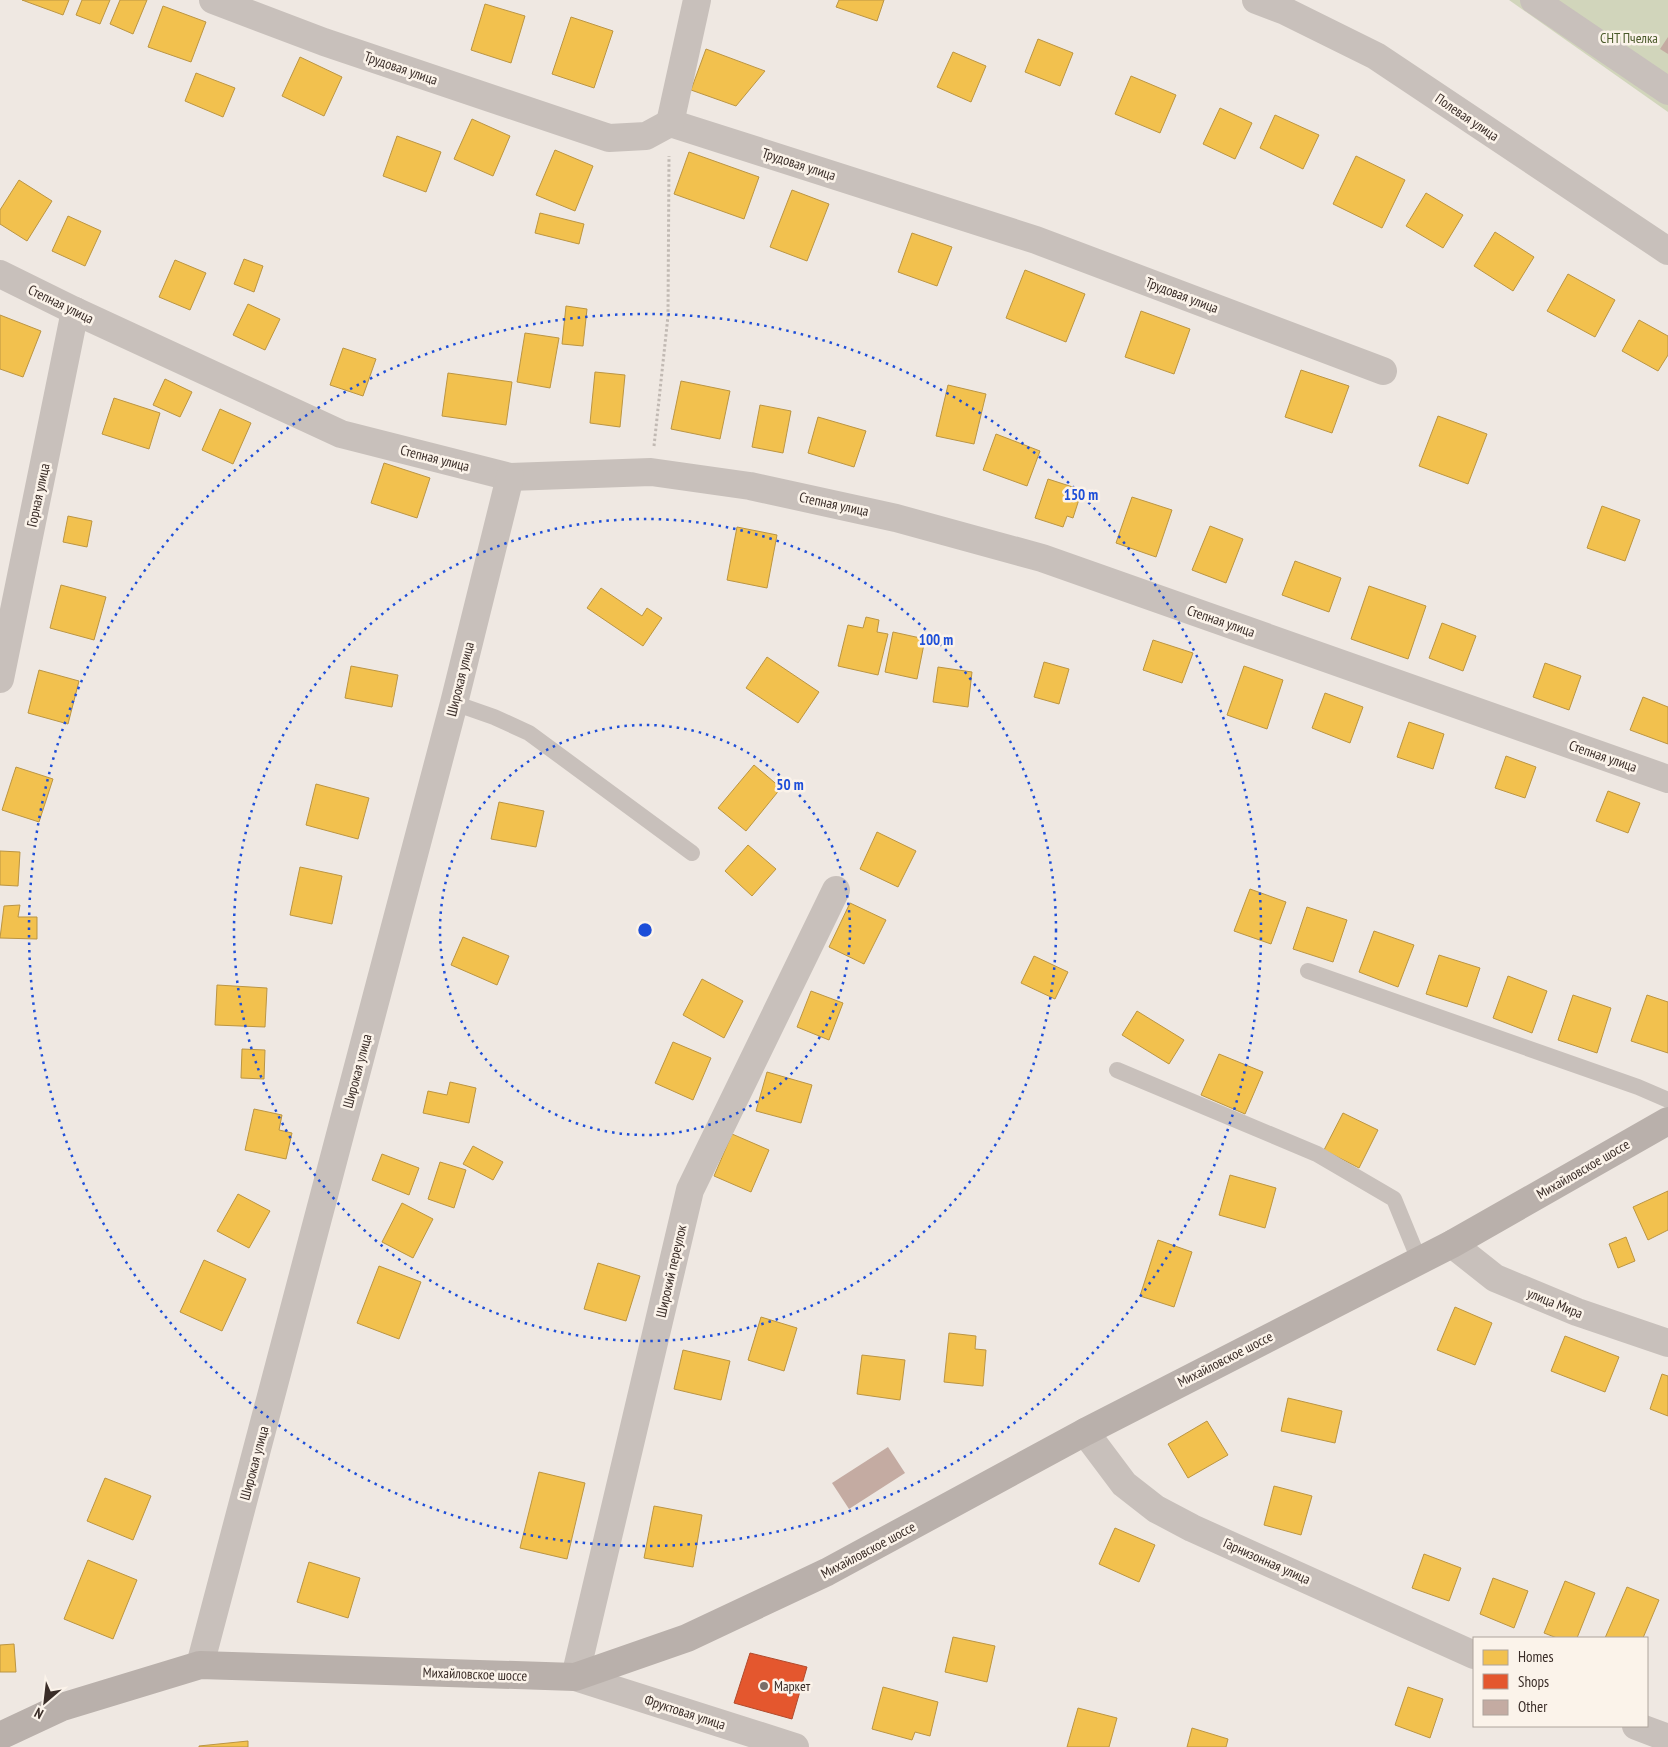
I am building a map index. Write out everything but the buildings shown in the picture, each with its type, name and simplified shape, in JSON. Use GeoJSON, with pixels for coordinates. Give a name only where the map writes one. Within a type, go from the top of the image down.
{"type":"FeatureCollection","features":[{"type":"Feature","properties":{"kind":"main road","name":"Михайловское шоссе"},"geometry":{"type":"LineString","coordinates":[[0,1736],[62,1707],[200,1665],[575,1677],[687,1638],[827,1572],[1085,1432],[1452,1244],[1668,1121]]}},
{"type":"Feature","properties":{"kind":"street","name":"Трудовая улица"},"geometry":{"type":"LineString","coordinates":[[213,0],[324,42],[608,138],[646,136],[670,123],[1036,240],[1383,371]]}},
{"type":"Feature","properties":{"kind":"street"},"geometry":{"type":"LineString","coordinates":[[670,123],[697,0]]}},
{"type":"Feature","properties":{"kind":"street","name":"Полевая улица"},"geometry":{"type":"LineString","coordinates":[[1256,0],[1285,11],[1376,56],[1668,251]]}},
{"type":"Feature","properties":{"kind":"street"},"geometry":{"type":"LineString","coordinates":[[1534,0],[1668,91]]}},
{"type":"Feature","properties":{"kind":"street","name":"Степная улица"},"geometry":{"type":"LineString","coordinates":[[0,274],[75,311],[341,434],[510,477],[651,472],[750,486],[896,518],[1042,558],[1668,779]]}},
{"type":"Feature","properties":{"kind":"street","name":"Горная улица"},"geometry":{"type":"LineString","coordinates":[[0,679],[75,311]]}},
{"type":"Feature","properties":{"kind":"street","name":"Широкая улица"},"geometry":{"type":"LineString","coordinates":[[200,1665],[454,703],[510,477]]}},
{"type":"Feature","properties":{"kind":"street","name":"Широкий переулок"},"geometry":{"type":"LineString","coordinates":[[575,1677],[690,1190],[836,890]]}},
{"type":"Feature","properties":{"kind":"street","name":"улица Мира"},"geometry":{"type":"LineString","coordinates":[[1452,1244],[1503,1281],[1577,1312],[1668,1343]]}},
{"type":"Feature","properties":{"kind":"street","name":"Гарнизонная улица"},"geometry":{"type":"LineString","coordinates":[[1085,1432],[1124,1484],[1156,1509],[1192,1528],[1473,1655]]}},
{"type":"Feature","properties":{"kind":"street","name":"Фруктовая улица"},"geometry":{"type":"LineString","coordinates":[[575,1677],[795,1747]]}},
{"type":"Feature","properties":{"kind":"street"},"geometry":{"type":"LineString","coordinates":[[1639,1727],[1668,1738]]}},
{"type":"Feature","properties":{"kind":"lane"},"geometry":{"type":"LineString","coordinates":[[454,703],[494,717],[529,733],[692,853]]}},
{"type":"Feature","properties":{"kind":"lane"},"geometry":{"type":"LineString","coordinates":[[1308,971],[1638,1087],[1668,1100]]}},
{"type":"Feature","properties":{"kind":"lane"},"geometry":{"type":"LineString","coordinates":[[1117,1070],[1317,1154],[1394,1199],[1419,1260]]}},
{"type":"Feature","properties":{"kind":"path"},"geometry":{"type":"LineString","coordinates":[[651,472],[668,316],[667,249],[670,123]]}},
{"type":"Feature","properties":{"kind":"green space","name":"СНТ Пчелка"},"geometry":{"type":"Polygon","coordinates":[[[1509,0],[1668,0],[1668,112],[1509,0]]]}},
{"type":"Feature","properties":{"kind":"place","name":"Маркет"},"geometry":{"type":"Point","coordinates":[764,1686]}}]}
